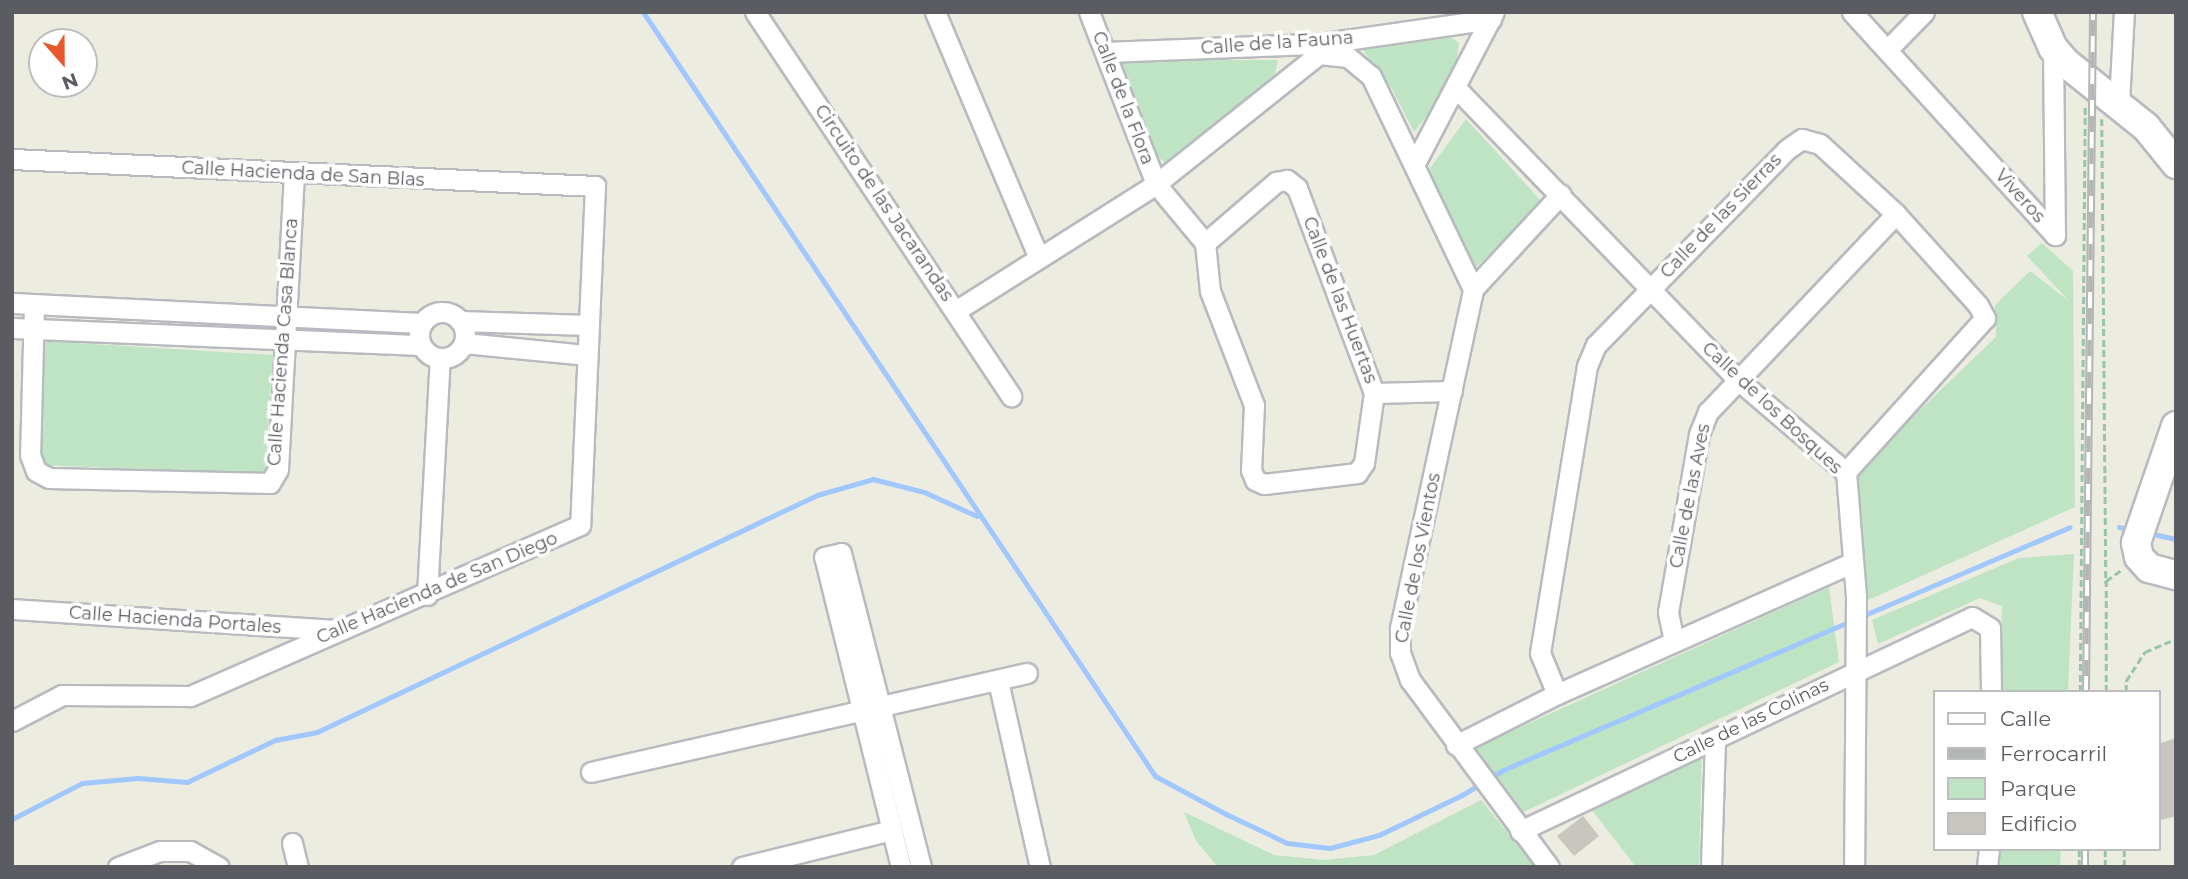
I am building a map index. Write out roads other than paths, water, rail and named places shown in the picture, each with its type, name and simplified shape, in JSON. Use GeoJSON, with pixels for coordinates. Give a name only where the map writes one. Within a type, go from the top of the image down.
{"type":"FeatureCollection","features":[{"type":"Feature","properties":{"kind":"street","name":"Circuito de las Jacarandas"},"geometry":{"type":"LineString","coordinates":[[755,12],[957,310],[1011,396]]}},
{"type":"Feature","properties":{"kind":"street"},"geometry":{"type":"LineString","coordinates":[[935,12],[1038,256]]}},
{"type":"Feature","properties":{"kind":"street","name":"Calle de la Flora"},"geometry":{"type":"LineString","coordinates":[[1089,12],[1156,184]]}},
{"type":"Feature","properties":{"kind":"street","name":"Viveros"},"geometry":{"type":"LineString","coordinates":[[1852,12],[2055,235],[2053,48]]}},
{"type":"Feature","properties":{"kind":"street"},"geometry":{"type":"LineString","coordinates":[[1887,50],[1924,12]]}},
{"type":"Feature","properties":{"kind":"street"},"geometry":{"type":"LineString","coordinates":[[2037,12],[2053,48],[2146,127],[2176,164]]}},
{"type":"Feature","properties":{"kind":"street"},"geometry":{"type":"LineString","coordinates":[[2102,92],[2124,12]]}},
{"type":"Feature","properties":{"kind":"street"},"geometry":{"type":"LineString","coordinates":[[1415,163],[1457,88],[1492,15]]}},
{"type":"Feature","properties":{"kind":"street","name":"Calle de la Fauna"},"geometry":{"type":"LineString","coordinates":[[1105,52],[1318,49],[1492,15]]}},
{"type":"Feature","properties":{"kind":"street"},"geometry":{"type":"LineString","coordinates":[[957,310],[1038,256],[1156,184],[1318,49],[1348,57],[1371,76],[1415,163],[1473,289],[1561,194]]}},
{"type":"Feature","properties":{"kind":"street","name":"Calle de los Bosques"},"geometry":{"type":"LineString","coordinates":[[1457,88],[1739,381],[1846,472],[1857,597],[1854,867]]}},
{"type":"Feature","properties":{"kind":"street","name":"Calle de las Sierras"},"geometry":{"type":"LineString","coordinates":[[1557,694],[1540,653],[1587,366],[1596,345],[1786,150],[1802,139],[1820,144],[1896,214],[1978,305],[1985,318],[1846,472]]}},
{"type":"Feature","properties":{"kind":"street","name":"Calle Hacienda de San Blas"},"geometry":{"type":"LineString","coordinates":[[12,159],[595,186]]}},
{"type":"Feature","properties":{"kind":"street","name":"Calle Hacienda Casa Blanca"},"geometry":{"type":"LineString","coordinates":[[34,305],[30,455],[36,471],[49,478],[270,482],[278,469],[282,340],[294,174]]}},
{"type":"Feature","properties":{"kind":"street","name":"Calle de las Huertas"},"geometry":{"type":"LineString","coordinates":[[1287,180],[1297,188],[1374,393],[1364,463],[1357,473],[1264,484],[1255,480],[1251,470],[1254,405],[1210,291],[1205,243],[1276,182],[1287,180]]}},
{"type":"Feature","properties":{"kind":"street"},"geometry":{"type":"LineString","coordinates":[[1156,184],[1205,243]]}},
{"type":"Feature","properties":{"kind":"street","name":"Calle Hacienda de San Diego"},"geometry":{"type":"LineString","coordinates":[[12,721],[62,695],[190,695],[427,595],[580,526],[595,186]]}},
{"type":"Feature","properties":{"kind":"street","name":"Calle de las Aves"},"geometry":{"type":"LineString","coordinates":[[1674,642],[1668,612],[1699,434],[1708,412],[1896,214]]}},
{"type":"Feature","properties":{"kind":"street","name":"Calle de los Vientos"},"geometry":{"type":"LineString","coordinates":[[1473,289],[1400,628],[1399,653],[1410,680],[1472,769],[1549,867]]}},
{"type":"Feature","properties":{"kind":"street"},"geometry":{"type":"LineString","coordinates":[[12,303],[422,323],[444,312],[460,321],[589,325]]}},
{"type":"Feature","properties":{"kind":"street"},"geometry":{"type":"LineString","coordinates":[[12,328],[421,345],[440,358],[455,355],[464,343],[460,321]]}},
{"type":"Feature","properties":{"kind":"street"},"geometry":{"type":"LineString","coordinates":[[421,345],[422,323]]}},
{"type":"Feature","properties":{"kind":"street"},"geometry":{"type":"LineString","coordinates":[[464,343],[587,355]]}},
{"type":"Feature","properties":{"kind":"street"},"geometry":{"type":"LineString","coordinates":[[427,595],[440,358]]}},
{"type":"Feature","properties":{"kind":"street"},"geometry":{"type":"LineString","coordinates":[[1374,393],[1452,391]]}},
{"type":"Feature","properties":{"kind":"street"},"geometry":{"type":"LineString","coordinates":[[2176,426],[2145,512],[2138,550],[2148,568],[2176,575]]}},
{"type":"Feature","properties":{"kind":"street"},"geometry":{"type":"LineString","coordinates":[[901,867],[892,830],[872,711],[841,553],[824,557],[872,711],[921,867]]}},
{"type":"Feature","properties":{"kind":"street"},"geometry":{"type":"LineString","coordinates":[[1456,745],[1557,694],[1853,562]]}},
{"type":"Feature","properties":{"kind":"street","name":"Calle Hacienda Portales"},"geometry":{"type":"LineString","coordinates":[[12,609],[339,630]]}},
{"type":"Feature","properties":{"kind":"street","name":"Calle de las Colinas"},"geometry":{"type":"LineString","coordinates":[[1520,831],[1856,669],[1972,617],[1983,620],[1990,628],[1991,690]]}},
{"type":"Feature","properties":{"kind":"street"},"geometry":{"type":"LineString","coordinates":[[591,772],[872,711],[1027,673]]}},
{"type":"Feature","properties":{"kind":"street"},"geometry":{"type":"LineString","coordinates":[[998,681],[1040,867]]}},
{"type":"Feature","properties":{"kind":"street"},"geometry":{"type":"LineString","coordinates":[[1711,867],[1715,739]]}},
{"type":"Feature","properties":{"kind":"street"},"geometry":{"type":"LineString","coordinates":[[742,867],[892,830]]}},
{"type":"Feature","properties":{"kind":"street"},"geometry":{"type":"LineString","coordinates":[[292,843],[298,867]]}},
{"type":"Feature","properties":{"kind":"street"},"geometry":{"type":"LineString","coordinates":[[118,867],[160,851],[190,851],[219,867]]}},
{"type":"Feature","properties":{"kind":"waterway"},"geometry":{"type":"LineString","coordinates":[[643,12],[1155,776],[1226,814],[1287,843],[1330,848],[1379,835],[1462,795],[1503,770],[1851,621]]}},
{"type":"Feature","properties":{"kind":"waterway"},"geometry":{"type":"LineString","coordinates":[[12,819],[82,783],[138,778],[187,782],[275,740],[317,732],[817,495],[873,479],[924,492],[977,516]]}},
{"type":"Feature","properties":{"kind":"waterway"},"geometry":{"type":"LineString","coordinates":[[1860,617],[2070,527]]}},
{"type":"Feature","properties":{"kind":"waterway"},"geometry":{"type":"LineString","coordinates":[[2119,527],[2133,530]]}},
{"type":"Feature","properties":{"kind":"waterway"},"geometry":{"type":"LineString","coordinates":[[2149,533],[2176,539]]}},
{"type":"Feature","properties":{"kind":"railway"},"geometry":{"type":"LineString","coordinates":[[2086,690],[2093,12]]}},
{"type":"Feature","properties":{"kind":"railway"},"geometry":{"type":"LineString","coordinates":[[2085,851],[2085,867]]}}]}
